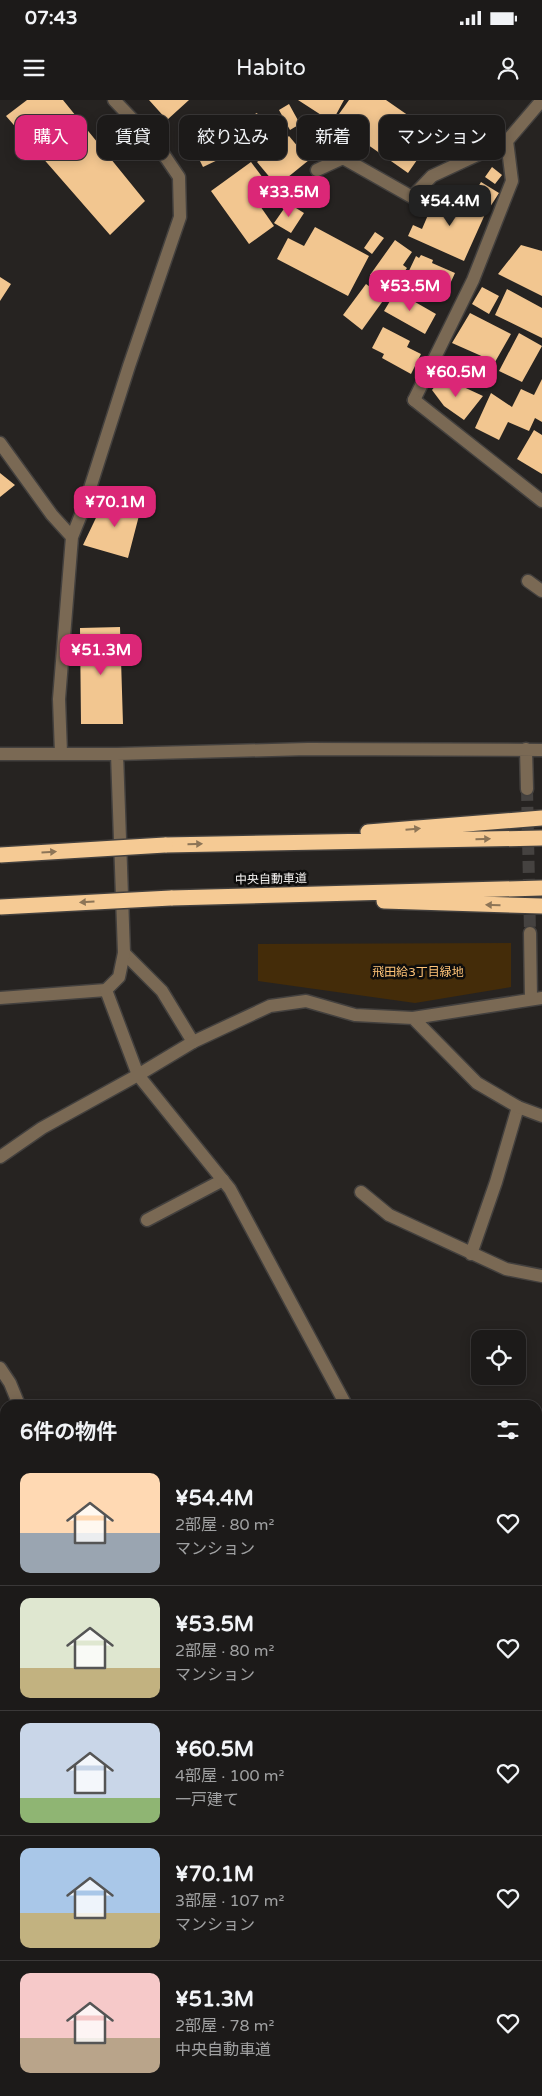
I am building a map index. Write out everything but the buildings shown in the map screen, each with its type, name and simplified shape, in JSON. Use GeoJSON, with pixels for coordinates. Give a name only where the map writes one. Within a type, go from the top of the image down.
{"type":"FeatureCollection","features":[{"type":"Feature","properties":{"kind":"highway"},"geometry":{"type":"LineString","coordinates":[[224,844],[542,818]]}},
{"type":"Feature","properties":{"kind":"highway"},"geometry":{"type":"LineString","coordinates":[[0,855],[166,845],[542,838]]}},
{"type":"Feature","properties":{"kind":"highway","name":"中央自動車道"},"geometry":{"type":"LineString","coordinates":[[0,907],[217,896],[542,888]]}},
{"type":"Feature","properties":{"kind":"highway"},"geometry":{"type":"LineString","coordinates":[[217,896],[542,906]]}},
{"type":"Feature","properties":{"kind":"street"},"geometry":{"type":"LineString","coordinates":[[61,753],[59,699],[72,538],[180,217],[179,177],[158,146],[114,100]]}},
{"type":"Feature","properties":{"kind":"street"},"geometry":{"type":"LineString","coordinates":[[317,170],[343,158],[412,197],[432,176],[507,141],[542,100]]}},
{"type":"Feature","properties":{"kind":"street"},"geometry":{"type":"LineString","coordinates":[[507,141],[512,181],[473,280],[414,400],[542,501]]}},
{"type":"Feature","properties":{"kind":"street"},"geometry":{"type":"LineString","coordinates":[[0,443],[52,515],[72,538]]}},
{"type":"Feature","properties":{"kind":"street"},"geometry":{"type":"LineString","coordinates":[[528,581],[542,591]]}},
{"type":"Feature","properties":{"kind":"street"},"geometry":{"type":"LineString","coordinates":[[526,749],[527,789]]}},
{"type":"Feature","properties":{"kind":"street"},"geometry":{"type":"LineString","coordinates":[[0,754],[118,754],[308,750],[542,750]]}},
{"type":"Feature","properties":{"kind":"street"},"geometry":{"type":"LineString","coordinates":[[0,998],[106,990],[119,977],[124,953],[118,754]]}},
{"type":"Feature","properties":{"kind":"street"},"geometry":{"type":"LineString","coordinates":[[0,1157],[42,1128],[193,1042],[270,1006],[306,1001],[355,1015],[413,1018],[536,998],[530,933]]}},
{"type":"Feature","properties":{"kind":"street"},"geometry":{"type":"LineString","coordinates":[[124,953],[162,991],[193,1042]]}},
{"type":"Feature","properties":{"kind":"street"},"geometry":{"type":"LineString","coordinates":[[106,990],[138,1075],[230,1189],[343,1400]]}},
{"type":"Feature","properties":{"kind":"street"},"geometry":{"type":"LineString","coordinates":[[413,1018],[477,1083],[518,1107],[542,1116]]}},
{"type":"Feature","properties":{"kind":"street"},"geometry":{"type":"LineString","coordinates":[[471,1254],[496,1182],[518,1107]]}},
{"type":"Feature","properties":{"kind":"street"},"geometry":{"type":"LineString","coordinates":[[147,1220],[223,1180]]}},
{"type":"Feature","properties":{"kind":"street"},"geometry":{"type":"LineString","coordinates":[[361,1192],[388,1216],[506,1269],[542,1276]]}},
{"type":"Feature","properties":{"kind":"street"},"geometry":{"type":"LineString","coordinates":[[0,1368],[10,1382],[17,1400]]}},
{"type":"Feature","properties":{"kind":"green space","name":"飛田給3丁目緑地"},"geometry":{"type":"Polygon","coordinates":[[[511,943],[511,987],[415,1003],[258,981],[258,944],[511,943]]]}},
{"type":"Feature","properties":{"kind":"tunnel"},"geometry":{"type":"LineString","coordinates":[[527,789],[530,933]]}}]}
